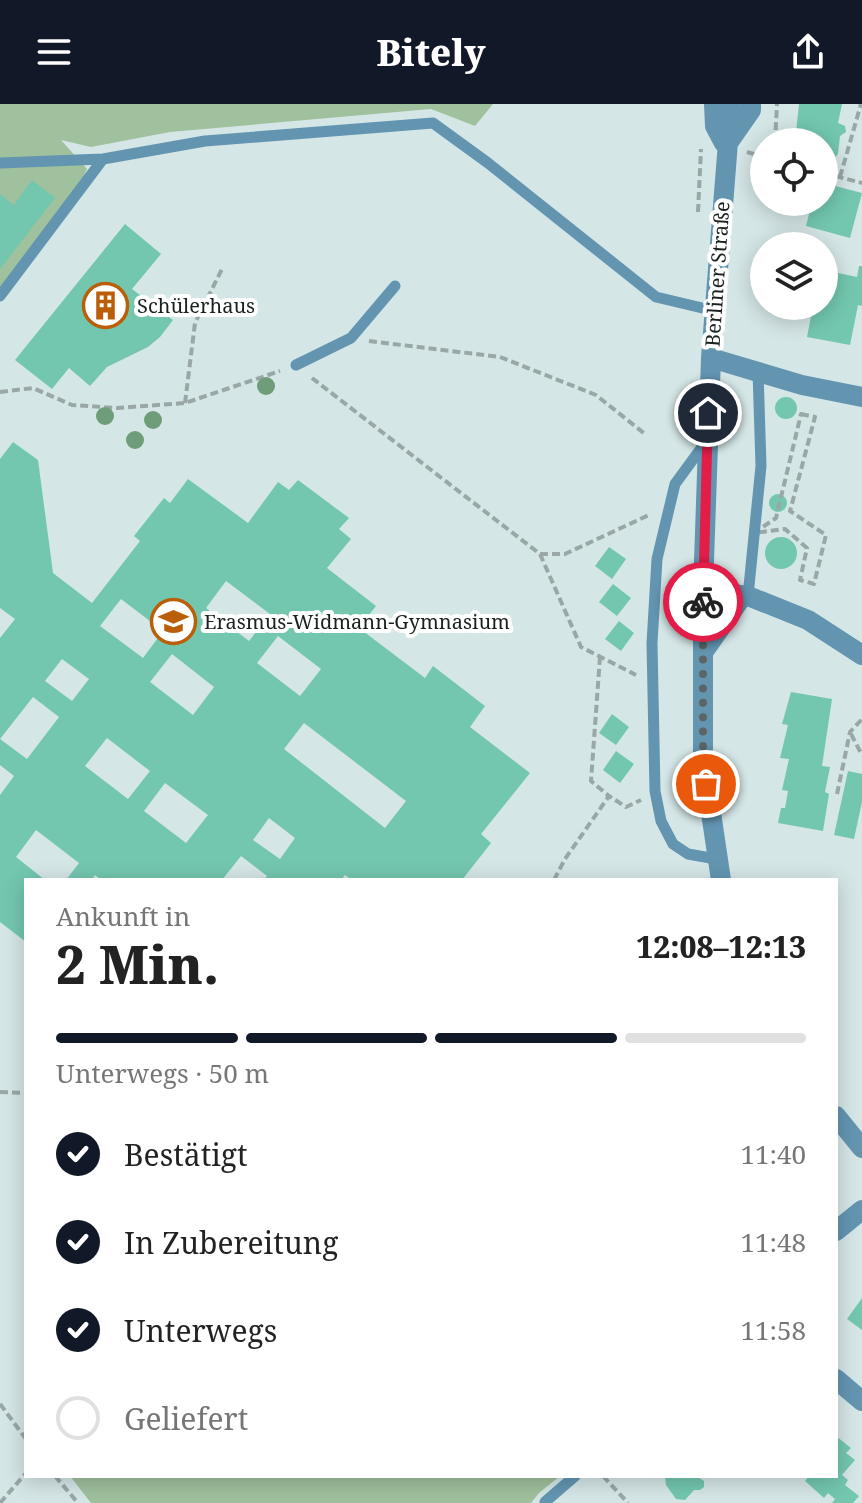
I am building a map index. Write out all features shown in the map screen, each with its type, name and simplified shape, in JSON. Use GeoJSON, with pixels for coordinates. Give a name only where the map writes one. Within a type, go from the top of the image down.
{"type":"FeatureCollection","features":[{"type":"Feature","properties":{"kind":"street"},"geometry":{"type":"LineString","coordinates":[[714,104],[715,126],[726,146],[751,110],[751,104]]}},
{"type":"Feature","properties":{"kind":"street","name":"Berliner Straße"},"geometry":{"type":"LineString","coordinates":[[721,878],[703,759],[703,590],[711,358],[731,104]]}},
{"type":"Feature","properties":{"kind":"street"},"geometry":{"type":"LineString","coordinates":[[711,358],[802,385],[862,397]]}},
{"type":"Feature","properties":{"kind":"street"},"geometry":{"type":"LineString","coordinates":[[703,590],[748,596],[808,620],[862,655]]}},
{"type":"Feature","properties":{"kind":"street"},"geometry":{"type":"LineString","coordinates":[[838,1118],[862,1148]]}},
{"type":"Feature","properties":{"kind":"street"},"geometry":{"type":"LineString","coordinates":[[838,1229],[862,1210]]}},
{"type":"Feature","properties":{"kind":"street"},"geometry":{"type":"LineString","coordinates":[[838,1381],[862,1401]]}},
{"type":"Feature","properties":{"kind":"lane"},"geometry":{"type":"LineString","coordinates":[[0,163],[103,159],[205,141],[433,123],[656,297],[715,311]]}},
{"type":"Feature","properties":{"kind":"lane"},"geometry":{"type":"LineString","coordinates":[[0,296],[103,159]]}},
{"type":"Feature","properties":{"kind":"lane"},"geometry":{"type":"LineString","coordinates":[[296,365],[351,338],[395,286]]}},
{"type":"Feature","properties":{"kind":"lane"},"geometry":{"type":"LineString","coordinates":[[703,660],[748,596],[761,466],[758,370]]}},
{"type":"Feature","properties":{"kind":"lane"},"geometry":{"type":"LineString","coordinates":[[707,440],[675,484],[657,559],[652,643],[655,791],[661,821],[673,844],[688,854],[716,859]]}},
{"type":"Feature","properties":{"kind":"lane"},"geometry":{"type":"LineString","coordinates":[[545,1502],[573,1478]]}},
{"type":"Feature","properties":{"kind":"path"},"geometry":{"type":"LineString","coordinates":[[776,128],[777,104]]}},
{"type":"Feature","properties":{"kind":"path"},"geometry":{"type":"LineString","coordinates":[[861,104],[840,177],[862,183]]}},
{"type":"Feature","properties":{"kind":"path"},"geometry":{"type":"LineString","coordinates":[[698,216],[701,141]]}},
{"type":"Feature","properties":{"kind":"path"},"geometry":{"type":"LineString","coordinates":[[185,403],[195,323],[223,267]]}},
{"type":"Feature","properties":{"kind":"path"},"geometry":{"type":"LineString","coordinates":[[351,338],[500,357],[596,395],[645,434]]}},
{"type":"Feature","properties":{"kind":"path"},"geometry":{"type":"LineString","coordinates":[[0,392],[33,388],[72,405],[117,408],[185,403],[296,365],[540,554],[581,647],[653,683]]}},
{"type":"Feature","properties":{"kind":"path"},"geometry":{"type":"LineString","coordinates":[[801,414],[815,417],[790,511],[826,535],[814,584],[800,580],[807,548],[785,529],[754,533],[776,518],[801,414]]}},
{"type":"Feature","properties":{"kind":"path"},"geometry":{"type":"LineString","coordinates":[[540,554],[565,554],[669,507]]}},
{"type":"Feature","properties":{"kind":"path"},"geometry":{"type":"LineString","coordinates":[[600,657],[591,781],[626,807],[655,791]]}},
{"type":"Feature","properties":{"kind":"path"},"geometry":{"type":"LineString","coordinates":[[837,794],[850,732],[862,719]]}},
{"type":"Feature","properties":{"kind":"path"},"geometry":{"type":"LineString","coordinates":[[850,732],[862,755]]}},
{"type":"Feature","properties":{"kind":"path"},"geometry":{"type":"LineString","coordinates":[[555,878],[609,796]]}},
{"type":"Feature","properties":{"kind":"path"},"geometry":{"type":"LineString","coordinates":[[0,1092],[24,1093]]}},
{"type":"Feature","properties":{"kind":"path"},"geometry":{"type":"LineString","coordinates":[[0,1404],[24,1436]]}},
{"type":"Feature","properties":{"kind":"path"},"geometry":{"type":"LineString","coordinates":[[0,1503],[24,1475]]}},
{"type":"Feature","properties":{"kind":"path"},"geometry":{"type":"LineString","coordinates":[[57,1478],[78,1503]]}},
{"type":"Feature","properties":{"kind":"path"},"geometry":{"type":"LineString","coordinates":[[605,1478],[628,1503]]}},
{"type":"Feature","properties":{"kind":"green space"},"geometry":{"type":"Polygon","coordinates":[[[0,104],[493,104],[475,126],[431,109],[170,132],[91,147],[61,140],[87,169],[77,190],[0,291],[0,104]]]}},
{"type":"Feature","properties":{"kind":"green space"},"geometry":{"type":"Polygon","coordinates":[[[72,1478],[558,1478],[531,1503],[91,1503],[72,1478]]]}},
{"type":"Feature","properties":{"kind":"building"},"geometry":{"type":"Polygon","coordinates":[[[799,104],[842,104],[838,123],[845,126],[846,132],[840,136],[838,154],[838,128],[796,128],[799,104]]]}},
{"type":"Feature","properties":{"kind":"building"},"geometry":{"type":"Polygon","coordinates":[[[32,180],[55,198],[0,269],[0,194],[14,205],[32,180]]]}},
{"type":"Feature","properties":{"kind":"building"},"geometry":{"type":"Polygon","coordinates":[[[838,187],[862,193],[850,238],[838,235],[838,232],[806,226],[808,216],[838,216],[838,187]]]}},
{"type":"Feature","properties":{"kind":"building","name":"Schülerhaus"},"geometry":{"type":"Polygon","coordinates":[[[125,224],[161,254],[132,289],[173,320],[148,347],[107,367],[90,386],[69,368],[52,389],[15,360],[125,224]]]}},
{"type":"Feature","properties":{"kind":"building"},"geometry":{"type":"Polygon","coordinates":[[[859,266],[862,266],[862,306],[858,305],[850,345],[807,337],[810,320],[838,320],[838,273],[857,277],[859,266]]]}},
{"type":"Feature","properties":{"kind":"building"},"geometry":{"type":"Polygon","coordinates":[[[786,397],[797,408],[786,419],[775,408],[786,397]]]}},
{"type":"Feature","properties":{"kind":"building"},"geometry":{"type":"Polygon","coordinates":[[[13,442],[38,460],[53,573],[92,603],[140,541],[134,536],[164,498],[170,503],[188,479],[248,523],[278,482],[289,490],[298,480],[349,518],[339,529],[351,539],[327,568],[376,606],[359,628],[425,678],[433,666],[485,706],[470,727],[530,773],[481,834],[491,843],[464,878],[349,878],[345,875],[343,878],[266,878],[267,876],[241,856],[224,878],[99,878],[95,875],[93,878],[68,878],[79,863],[36,830],[16,857],[42,878],[24,878],[24,940],[0,922],[0,795],[14,776],[0,765],[0,739],[0,638],[15,619],[0,608],[0,459],[13,442]],[[226,581],[206,608],[249,641],[270,614],[226,581]],[[121,599],[100,626],[143,658],[163,631],[121,599]],[[278,636],[257,663],[300,696],[321,669],[278,636]],[[172,654],[150,682],[193,715],[214,687],[172,654]],[[62,659],[45,681],[72,701],[89,679],[62,659]],[[33,697],[0,739],[27,759],[59,717],[33,697]],[[304,723],[284,749],[385,828],[406,801],[304,723]],[[107,738],[85,766],[128,799],[150,771],[107,738]],[[165,783],[144,811],[186,843],[208,815],[165,783]],[[269,818],[253,840],[280,859],[295,838],[269,818]]]}},
{"type":"Feature","properties":{"kind":"building"},"geometry":{"type":"Polygon","coordinates":[[[778,494],[787,503],[778,512],[769,503],[778,494]]]}},
{"type":"Feature","properties":{"kind":"building"},"geometry":{"type":"Polygon","coordinates":[[[781,537],[792,542],[797,553],[792,564],[781,569],[770,564],[765,553],[770,542],[781,537]]]}},
{"type":"Feature","properties":{"kind":"building"},"geometry":{"type":"Polygon","coordinates":[[[609,547],[626,559],[612,579],[595,566],[609,547]]]}},
{"type":"Feature","properties":{"kind":"building"},"geometry":{"type":"Polygon","coordinates":[[[613,584],[631,598],[617,616],[599,602],[613,584]]]}},
{"type":"Feature","properties":{"kind":"building"},"geometry":{"type":"Polygon","coordinates":[[[619,621],[634,633],[621,651],[605,639],[619,621]]]}},
{"type":"Feature","properties":{"kind":"building"},"geometry":{"type":"Polygon","coordinates":[[[791,692],[832,699],[822,766],[830,767],[823,831],[778,823],[788,791],[782,790],[789,759],[780,758],[788,725],[782,724],[791,692]]]}},
{"type":"Feature","properties":{"kind":"building"},"geometry":{"type":"Polygon","coordinates":[[[612,714],[629,727],[616,745],[599,733],[612,714]]]}},
{"type":"Feature","properties":{"kind":"building"},"geometry":{"type":"Polygon","coordinates":[[[616,751],[634,764],[620,783],[603,770],[616,751]]]}},
{"type":"Feature","properties":{"kind":"building"},"geometry":{"type":"Polygon","coordinates":[[[848,771],[862,774],[862,802],[854,839],[834,835],[848,771]]]}},
{"type":"Feature","properties":{"kind":"building"},"geometry":{"type":"Polygon","coordinates":[[[862,1298],[862,1330],[847,1319],[862,1298]]]}},
{"type":"Feature","properties":{"kind":"building"},"geometry":{"type":"Polygon","coordinates":[[[838,1438],[851,1448],[846,1453],[855,1460],[842,1475],[848,1480],[845,1485],[859,1496],[853,1503],[832,1503],[835,1499],[828,1493],[824,1498],[805,1481],[807,1478],[838,1478],[838,1438]]]}},
{"type":"Feature","properties":{"kind":"building"},"geometry":{"type":"Polygon","coordinates":[[[665,1478],[699,1478],[704,1481],[704,1487],[694,1490],[685,1500],[676,1499],[666,1485],[665,1478]]]}},
{"type":"Feature","properties":{"kind":"way so far"},"geometry":{"type":"LineString","coordinates":[[703,602],[703,759],[706,784]]}},
{"type":"Feature","properties":{"kind":"place","name":"Schülerhaus"},"geometry":{"type":"Point","coordinates":[106,305]}},
{"type":"Feature","properties":{"kind":"place","name":"Erasmus-Widmann-Gymnasium"},"geometry":{"type":"Point","coordinates":[173,621]}},
{"type":"Feature","properties":{"kind":"route"},"geometry":{"type":"LineString","coordinates":[[703,602],[708,413]]}}]}
